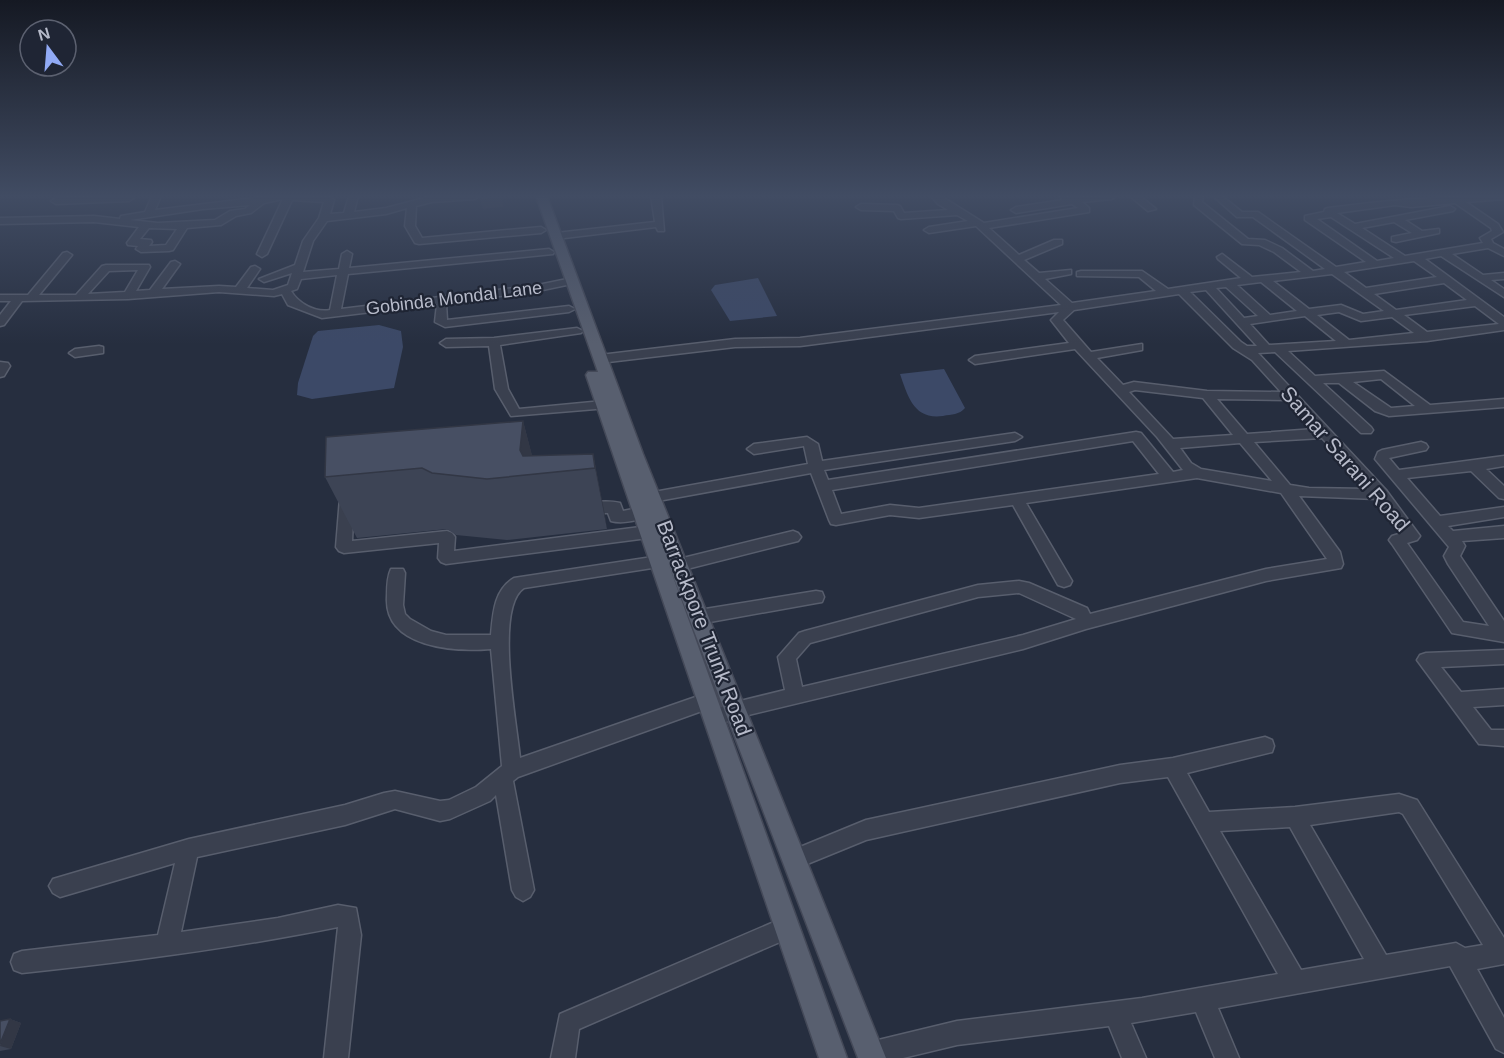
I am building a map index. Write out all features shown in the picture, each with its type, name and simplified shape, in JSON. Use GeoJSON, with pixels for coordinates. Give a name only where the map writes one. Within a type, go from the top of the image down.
{"type":"FeatureCollection","features":[{"type":"Feature","properties":{"kind":"main road","name":"Barrackpore Trunk Road"},"geometry":{"type":"LineString","coordinates":[[547,245],[566,282],[600,359],[635,454],[646,513],[669,564],[710,710],[833,1058]]}},
{"type":"Feature","properties":{"kind":"main road","name":"Barrackpore Trunk Road"},"geometry":{"type":"LineString","coordinates":[[558,245],[569,309],[603,405],[669,564],[699,617],[871,1056]]}},
{"type":"Feature","properties":{"kind":"street"},"geometry":{"type":"LineString","coordinates":[[144,245],[141,249],[169,248],[171,245]]}},
{"type":"Feature","properties":{"kind":"street"},"geometry":{"type":"LineString","coordinates":[[262,254],[265,245]]}},
{"type":"Feature","properties":{"kind":"street"},"geometry":{"type":"LineString","coordinates":[[0,298],[128,296],[219,289],[266,294],[293,287],[306,245]]}},
{"type":"Feature","properties":{"kind":"street"},"geometry":{"type":"LineString","coordinates":[[1002,245],[1070,307]]}},
{"type":"Feature","properties":{"kind":"street"},"geometry":{"type":"LineString","coordinates":[[1015,258],[1032,255],[1047,245]]}},
{"type":"Feature","properties":{"kind":"street"},"geometry":{"type":"LineString","coordinates":[[1269,245],[1311,274]]}},
{"type":"Feature","properties":{"kind":"street"},"geometry":{"type":"LineString","coordinates":[[1299,245],[1427,337]]}},
{"type":"Feature","properties":{"kind":"street"},"geometry":{"type":"LineString","coordinates":[[1348,245],[1375,264]]}},
{"type":"Feature","properties":{"kind":"street"},"geometry":{"type":"LineString","coordinates":[[1382,245],[1403,259]]}},
{"type":"Feature","properties":{"kind":"street"},"geometry":{"type":"LineString","coordinates":[[600,359],[735,344],[800,342],[983,316],[1070,307],[1250,280],[1335,271],[1486,245]]}},
{"type":"Feature","properties":{"kind":"street"},"geometry":{"type":"LineString","coordinates":[[1490,245],[1504,253]]}},
{"type":"Feature","properties":{"kind":"street"},"geometry":{"type":"LineString","coordinates":[[264,279],[297,271],[343,271],[549,252]]}},
{"type":"Feature","properties":{"kind":"street"},"geometry":{"type":"LineString","coordinates":[[1442,252],[1504,294]]}},
{"type":"Feature","properties":{"kind":"street"},"geometry":{"type":"LineString","coordinates":[[335,313],[347,254]]}},
{"type":"Feature","properties":{"kind":"street"},"geometry":{"type":"LineString","coordinates":[[0,322],[5,308],[25,298],[67,255]]}},
{"type":"Feature","properties":{"kind":"street"},"geometry":{"type":"LineString","coordinates":[[1222,257],[1250,280]]}},
{"type":"Feature","properties":{"kind":"street"},"geometry":{"type":"LineString","coordinates":[[1416,257],[1504,324]]}},
{"type":"Feature","properties":{"kind":"street"},"geometry":{"type":"LineString","coordinates":[[153,294],[175,264]]}},
{"type":"Feature","properties":{"kind":"street"},"geometry":{"type":"LineString","coordinates":[[79,298],[106,268],[145,267],[128,296]]}},
{"type":"Feature","properties":{"kind":"street"},"geometry":{"type":"LineString","coordinates":[[238,291],[255,269]]}},
{"type":"Feature","properties":{"kind":"street"},"geometry":{"type":"LineString","coordinates":[[1037,277],[1066,272]]}},
{"type":"Feature","properties":{"kind":"street"},"geometry":{"type":"LineString","coordinates":[[1081,274],[1142,274],[1166,293]]}},
{"type":"Feature","properties":{"kind":"street"},"geometry":{"type":"LineString","coordinates":[[1480,278],[1504,276]]}},
{"type":"Feature","properties":{"kind":"street"},"geometry":{"type":"LineString","coordinates":[[1264,279],[1347,344]]}},
{"type":"Feature","properties":{"kind":"street"},"geometry":{"type":"LineString","coordinates":[[1364,292],[1446,279]]}},
{"type":"Feature","properties":{"kind":"street","name":"Gobinda Mondal Lane"},"geometry":{"type":"LineString","coordinates":[[285,290],[292,303],[322,315],[500,293],[566,282]]}},
{"type":"Feature","properties":{"kind":"street"},"geometry":{"type":"LineString","coordinates":[[1229,284],[1267,318]]}},
{"type":"Feature","properties":{"kind":"street"},"geometry":{"type":"LineString","coordinates":[[1209,286],[1241,322],[1312,380],[1366,430]]}},
{"type":"Feature","properties":{"kind":"street","name":"Samar Sarani Road"},"geometry":{"type":"LineString","coordinates":[[1182,291],[1237,345],[1256,357],[1381,494],[1412,536],[1397,540],[1458,628],[1504,634]]}},
{"type":"Feature","properties":{"kind":"street"},"geometry":{"type":"LineString","coordinates":[[1241,322],[1341,308],[1361,318],[1476,302]]}},
{"type":"Feature","properties":{"kind":"street"},"geometry":{"type":"LineString","coordinates":[[442,305],[441,322],[445,324],[569,309]]}},
{"type":"Feature","properties":{"kind":"street"},"geometry":{"type":"LineString","coordinates":[[1070,307],[1057,320],[1119,391],[1170,444],[1186,466],[1197,473]]}},
{"type":"Feature","properties":{"kind":"street"},"geometry":{"type":"LineString","coordinates":[[1246,350],[1427,337],[1504,324]]}},
{"type":"Feature","properties":{"kind":"street"},"geometry":{"type":"LineString","coordinates":[[446,344],[494,342],[577,331]]}},
{"type":"Feature","properties":{"kind":"street"},"geometry":{"type":"LineString","coordinates":[[494,342],[500,389],[505,402],[516,413],[603,405]]}},
{"type":"Feature","properties":{"kind":"street"},"geometry":{"type":"LineString","coordinates":[[975,360],[1078,345]]}},
{"type":"Feature","properties":{"kind":"street"},"geometry":{"type":"LineString","coordinates":[[1088,356],[1138,347]]}},
{"type":"Feature","properties":{"kind":"street"},"geometry":{"type":"LineString","coordinates":[[75,353],[99,350]]}},
{"type":"Feature","properties":{"kind":"street"},"geometry":{"type":"LineString","coordinates":[[0,366],[4,366],[0,373]]}},
{"type":"Feature","properties":{"kind":"street"},"geometry":{"type":"LineString","coordinates":[[1312,380],[1384,375],[1427,409]]}},
{"type":"Feature","properties":{"kind":"street"},"geometry":{"type":"LineString","coordinates":[[1342,379],[1380,408],[1389,412],[1504,403]]}},
{"type":"Feature","properties":{"kind":"street"},"geometry":{"type":"LineString","coordinates":[[1119,391],[1134,386],[1207,395],[1292,396]]}},
{"type":"Feature","properties":{"kind":"street"},"geometry":{"type":"LineString","coordinates":[[60,886],[189,849],[345,815],[372,805],[395,800],[440,811],[450,809],[483,794],[508,775],[710,710],[736,710],[796,697],[1023,642],[1086,622],[1266,575],[1335,564],[1335,556],[1286,488],[1241,438],[1207,395]]}},
{"type":"Feature","properties":{"kind":"street"},"geometry":{"type":"LineString","coordinates":[[1170,444],[1326,432]]}},
{"type":"Feature","properties":{"kind":"street"},"geometry":{"type":"LineString","coordinates":[[822,486],[1136,436],[1170,477]]}},
{"type":"Feature","properties":{"kind":"street"},"geometry":{"type":"LineString","coordinates":[[358,491],[347,492],[345,547],[447,537],[446,558],[646,513],[816,467],[1015,437]]}},
{"type":"Feature","properties":{"kind":"street"},"geometry":{"type":"LineString","coordinates":[[754,449],[809,442],[822,486],[836,520],[890,510],[919,513],[1197,473],[1309,493],[1381,494]]}},
{"type":"Feature","properties":{"kind":"street"},"geometry":{"type":"LineString","coordinates":[[1422,447],[1381,456],[1458,546],[1452,556],[1456,564],[1504,634]]}},
{"type":"Feature","properties":{"kind":"street"},"geometry":{"type":"LineString","coordinates":[[1395,475],[1504,461]]}},
{"type":"Feature","properties":{"kind":"street"},"geometry":{"type":"LineString","coordinates":[[1474,466],[1504,494]]}},
{"type":"Feature","properties":{"kind":"street"},"geometry":{"type":"LineString","coordinates":[[1017,499],[1064,581]]}},
{"type":"Feature","properties":{"kind":"street"},"geometry":{"type":"LineString","coordinates":[[569,510],[615,507],[616,517],[646,513]]}},
{"type":"Feature","properties":{"kind":"street"},"geometry":{"type":"LineString","coordinates":[[1436,522],[1504,512]]}},
{"type":"Feature","properties":{"kind":"street"},"geometry":{"type":"LineString","coordinates":[[1449,537],[1504,532]]}},
{"type":"Feature","properties":{"kind":"street"},"geometry":{"type":"LineString","coordinates":[[523,890],[508,775],[499,641],[505,594],[511,586],[520,582],[669,564],[794,537]]}},
{"type":"Feature","properties":{"kind":"street"},"geometry":{"type":"LineString","coordinates":[[398,573],[395,603],[397,615],[411,628],[443,643],[457,645],[499,641]]}},
{"type":"Feature","properties":{"kind":"street"},"geometry":{"type":"LineString","coordinates":[[796,697],[787,657],[805,638],[978,591],[1019,587],[1029,589],[1081,613],[1086,622]]}},
{"type":"Feature","properties":{"kind":"street"},"geometry":{"type":"LineString","coordinates":[[699,617],[816,597]]}},
{"type":"Feature","properties":{"kind":"street"},"geometry":{"type":"LineString","coordinates":[[1504,657],[1426,660],[1486,738],[1504,738]]}},
{"type":"Feature","properties":{"kind":"street"},"geometry":{"type":"LineString","coordinates":[[1458,700],[1504,697]]}},
{"type":"Feature","properties":{"kind":"street"},"geometry":{"type":"LineString","coordinates":[[795,859],[866,830],[1120,774],[1173,767],[1265,746]]}},
{"type":"Feature","properties":{"kind":"street"},"geometry":{"type":"LineString","coordinates":[[1173,767],[1296,984]]}},
{"type":"Feature","properties":{"kind":"street"},"geometry":{"type":"LineString","coordinates":[[1206,822],[1295,816],[1399,803],[1410,807],[1501,954],[1460,960]]}},
{"type":"Feature","properties":{"kind":"street"},"geometry":{"type":"LineString","coordinates":[[1295,816],[1381,968]]}},
{"type":"Feature","properties":{"kind":"street"},"geometry":{"type":"LineString","coordinates":[[166,945],[189,849]]}},
{"type":"Feature","properties":{"kind":"street"},"geometry":{"type":"LineString","coordinates":[[22,962],[121,952],[278,929],[338,916],[348,916],[350,935],[336,1058]]}},
{"type":"Feature","properties":{"kind":"street"},"geometry":{"type":"LineString","coordinates":[[563,1058],[568,1022],[788,927]]}},
{"type":"Feature","properties":{"kind":"street"},"geometry":{"type":"LineString","coordinates":[[871,1056],[957,1033],[1201,1000],[1456,954],[1504,1041]]}},
{"type":"Feature","properties":{"kind":"street"},"geometry":{"type":"LineString","coordinates":[[1201,1000],[1227,1058]]}},
{"type":"Feature","properties":{"kind":"street"},"geometry":{"type":"LineString","coordinates":[[1115,1013],[1134,1058]]}},
{"type":"Feature","properties":{"kind":"water"},"geometry":{"type":"Polygon","coordinates":[[[758,278],[777,316],[730,321],[711,290],[715,285],[758,278]]]}},
{"type":"Feature","properties":{"kind":"water"},"geometry":{"type":"Polygon","coordinates":[[[379,325],[401,331],[403,347],[394,388],[312,399],[297,395],[298,383],[313,336],[318,331],[379,325]]]}},
{"type":"Feature","properties":{"kind":"water"},"geometry":{"type":"Polygon","coordinates":[[[944,369],[965,408],[958,413],[943,416],[933,416],[919,411],[909,398],[900,374],[944,369]]]}},
{"type":"Feature","properties":{"kind":"building"},"geometry":{"type":"Polygon","coordinates":[[[523,421],[520,450],[523,456],[593,454],[595,468],[487,479],[432,473],[422,468],[325,477],[326,437],[523,421]]]}},
{"type":"Feature","properties":{"kind":"building"},"geometry":{"type":"Polygon","coordinates":[[[10,1019],[0,1044],[0,1021],[10,1019]]]}}]}
